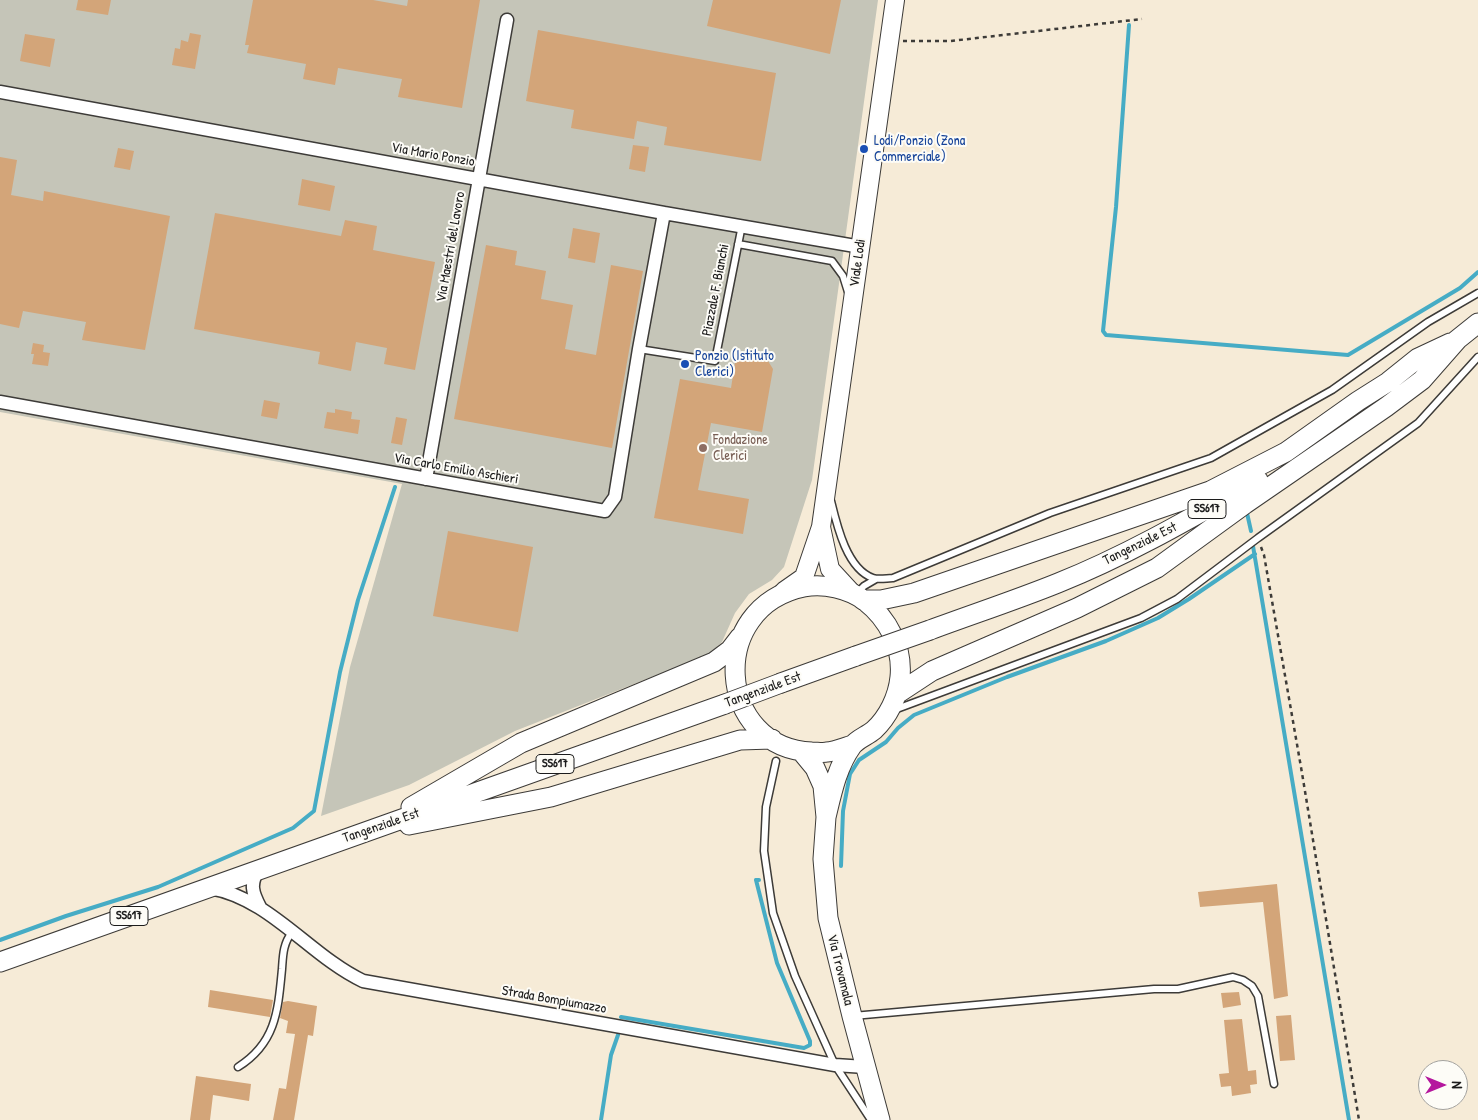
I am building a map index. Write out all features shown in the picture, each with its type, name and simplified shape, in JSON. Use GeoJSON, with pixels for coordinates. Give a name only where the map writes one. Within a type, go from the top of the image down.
{"type":"FeatureCollection","features":[{"type":"Feature","properties":{"kind":"main road","name":"Tangenziale Est"},"geometry":{"type":"LineString","coordinates":[[0,962],[725,704],[1059,582],[1129,550],[1199,514],[1280,467],[1385,395],[1478,323]]}},
{"type":"Feature","properties":{"kind":"main road"},"geometry":{"type":"LineString","coordinates":[[386,824],[427,797],[521,744],[714,662],[730,650],[754,615],[772,599],[790,590],[811,586],[832,587],[857,596],[882,600],[914,593],[1210,491],[1286,452],[1388,382],[1418,358],[1458,339]]}},
{"type":"Feature","properties":{"kind":"main road"},"geometry":{"type":"LineString","coordinates":[[897,694],[932,671],[1077,608],[1157,568],[1260,493],[1422,380],[1458,339]]}},
{"type":"Feature","properties":{"kind":"main road"},"geometry":{"type":"LineString","coordinates":[[741,635],[736,654],[734,674],[737,693],[745,711],[757,727],[786,747],[801,751],[827,752],[853,745],[873,731],[889,712],[897,694],[900,676],[900,658],[896,641],[882,618],[857,596]]}},
{"type":"Feature","properties":{"kind":"main road"},"geometry":{"type":"LineString","coordinates":[[386,824],[415,825],[551,798],[740,740],[772,739]]}},
{"type":"Feature","properties":{"kind":"main road","name":"Via Trovamala"},"geometry":{"type":"LineString","coordinates":[[826,816],[836,776],[853,745]]}},
{"type":"Feature","properties":{"kind":"main road","name":"Via Trovamala"},"geometry":{"type":"LineString","coordinates":[[801,751],[815,768],[823,786],[826,816],[823,858],[828,918],[880,1120]]}},
{"type":"Feature","properties":{"kind":"street","name":"Viale Lodi"},"geometry":{"type":"LineString","coordinates":[[772,599],[804,577],[821,527],[895,0]]}},
{"type":"Feature","properties":{"kind":"street","name":"Via Maestri del Lavoro"},"geometry":{"type":"LineString","coordinates":[[426,479],[507,20]]}},
{"type":"Feature","properties":{"kind":"street","name":"Via Mario Ponzio"},"geometry":{"type":"LineString","coordinates":[[0,92],[860,247]]}},
{"type":"Feature","properties":{"kind":"street","name":"Via Carlo Emilio Aschieri"},"geometry":{"type":"LineString","coordinates":[[0,402],[605,511],[615,497],[639,349],[664,213]]}},
{"type":"Feature","properties":{"kind":"street","name":"Viale Lodi"},"geometry":{"type":"LineString","coordinates":[[821,527],[830,569],[857,596]]}},
{"type":"Feature","properties":{"kind":"street"},"geometry":{"type":"LineString","coordinates":[[258,870],[252,884],[253,894],[260,907]]}},
{"type":"Feature","properties":{"kind":"street","name":"Strada Bompiumazzo"},"geometry":{"type":"LineString","coordinates":[[208,888],[222,890],[260,907],[338,967],[374,984],[835,1065],[865,1067]]}},
{"type":"Feature","properties":{"kind":"lane","name":"Piazzale F. Bianchi"},"geometry":{"type":"LineString","coordinates":[[639,349],[715,361],[742,225]]}},
{"type":"Feature","properties":{"kind":"lane"},"geometry":{"type":"LineString","coordinates":[[738,244],[832,261],[843,276],[852,306]]}},
{"type":"Feature","properties":{"kind":"lane"},"geometry":{"type":"LineString","coordinates":[[827,484],[850,559],[862,573],[876,579],[893,578],[1050,513],[1211,458],[1332,390],[1428,322],[1478,293]]}},
{"type":"Feature","properties":{"kind":"lane"},"geometry":{"type":"LineString","coordinates":[[889,712],[1141,618],[1177,599],[1418,423],[1478,357]]}},
{"type":"Feature","properties":{"kind":"lane"},"geometry":{"type":"LineString","coordinates":[[857,596],[864,586],[876,579]]}},
{"type":"Feature","properties":{"kind":"lane"},"geometry":{"type":"LineString","coordinates":[[776,761],[766,807],[764,851],[773,913],[795,976],[835,1065],[870,1120]]}},
{"type":"Feature","properties":{"kind":"lane"},"geometry":{"type":"LineString","coordinates":[[238,1067],[252,1059],[261,1049],[272,1029],[278,1002],[285,945],[292,932]]}},
{"type":"Feature","properties":{"kind":"lane"},"geometry":{"type":"LineString","coordinates":[[852,1016],[1154,989],[1178,989],[1234,977],[1244,980],[1252,986],[1258,996],[1274,1084]]}},
{"type":"Feature","properties":{"kind":"path"},"geometry":{"type":"LineString","coordinates":[[890,42],[951,40],[1142,19]]}},
{"type":"Feature","properties":{"kind":"path"},"geometry":{"type":"LineString","coordinates":[[1258,538],[1264,556],[1302,773],[1359,1120]]}},
{"type":"Feature","properties":{"kind":"shaded area"},"geometry":{"type":"Polygon","coordinates":[[[0,0],[878,0],[812,480],[784,567],[772,580],[749,594],[735,613],[722,642],[710,654],[515,731],[409,785],[321,816],[350,667],[402,484],[0,412],[0,0]]]}},
{"type":"Feature","properties":{"kind":"building"},"geometry":{"type":"Polygon","coordinates":[[[78,0],[111,0],[108,15],[76,10],[78,0]]]}},
{"type":"Feature","properties":{"kind":"building"},"geometry":{"type":"Polygon","coordinates":[[[253,0],[373,0],[407,6],[408,0],[480,0],[462,108],[398,97],[402,79],[338,68],[335,85],[303,79],[306,64],[247,53],[249,45],[245,45],[253,0]]]}},
{"type":"Feature","properties":{"kind":"building"},"geometry":{"type":"Polygon","coordinates":[[[713,0],[841,0],[830,54],[707,26],[713,0]]]}},
{"type":"Feature","properties":{"kind":"building"},"geometry":{"type":"Polygon","coordinates":[[[538,30],[776,73],[761,161],[664,145],[667,127],[637,121],[634,139],[571,128],[574,110],[526,101],[538,30]]]}},
{"type":"Feature","properties":{"kind":"building"},"geometry":{"type":"Polygon","coordinates":[[[190,33],[201,35],[195,69],[172,65],[175,48],[180,49],[181,40],[188,42],[190,33]]]}},
{"type":"Feature","properties":{"kind":"building"},"geometry":{"type":"Polygon","coordinates":[[[25,34],[55,39],[50,67],[20,61],[25,34]]]}},
{"type":"Feature","properties":{"kind":"building"},"geometry":{"type":"Polygon","coordinates":[[[633,145],[649,147],[645,172],[629,169],[633,145]]]}},
{"type":"Feature","properties":{"kind":"building"},"geometry":{"type":"Polygon","coordinates":[[[118,148],[134,151],[130,170],[114,167],[118,148]]]}},
{"type":"Feature","properties":{"kind":"building"},"geometry":{"type":"Polygon","coordinates":[[[0,157],[17,160],[11,195],[43,201],[44,191],[170,216],[145,350],[82,340],[86,322],[23,311],[19,328],[0,324],[0,157]]]}},
{"type":"Feature","properties":{"kind":"building"},"geometry":{"type":"Polygon","coordinates":[[[302,179],[335,186],[330,211],[298,205],[302,179]]]}},
{"type":"Feature","properties":{"kind":"building"},"geometry":{"type":"Polygon","coordinates":[[[215,213],[341,236],[345,220],[377,226],[373,250],[435,262],[415,370],[384,364],[387,348],[356,342],[351,371],[318,364],[320,352],[194,329],[215,213]]]}},
{"type":"Feature","properties":{"kind":"building"},"geometry":{"type":"Polygon","coordinates":[[[573,228],[600,233],[595,263],[568,258],[573,228]]]}},
{"type":"Feature","properties":{"kind":"building"},"geometry":{"type":"Polygon","coordinates":[[[486,245],[517,251],[515,265],[546,271],[541,299],[573,305],[565,349],[596,355],[611,265],[643,271],[612,448],[454,419],[486,245]]]}},
{"type":"Feature","properties":{"kind":"building"},"geometry":{"type":"Polygon","coordinates":[[[33,343],[44,345],[43,352],[50,353],[48,366],[32,364],[34,354],[31,354],[33,343]]]}},
{"type":"Feature","properties":{"kind":"building"},"geometry":{"type":"Polygon","coordinates":[[[745,356],[768,361],[773,369],[762,432],[711,423],[698,490],[749,499],[743,534],[654,518],[680,379],[731,388],[735,363],[745,356]]]}},
{"type":"Feature","properties":{"kind":"building"},"geometry":{"type":"Polygon","coordinates":[[[264,400],[280,403],[277,419],[261,416],[264,400]]]}},
{"type":"Feature","properties":{"kind":"building"},"geometry":{"type":"Polygon","coordinates":[[[335,409],[352,412],[351,419],[360,420],[358,434],[324,428],[327,412],[335,413],[335,409]]]}},
{"type":"Feature","properties":{"kind":"building"},"geometry":{"type":"Polygon","coordinates":[[[396,417],[407,419],[402,445],[391,443],[396,417]]]}},
{"type":"Feature","properties":{"kind":"building"},"geometry":{"type":"Polygon","coordinates":[[[448,531],[533,547],[518,632],[433,616],[448,531]]]}},
{"type":"Feature","properties":{"kind":"building"},"geometry":{"type":"Polygon","coordinates":[[[1277,884],[1288,996],[1274,999],[1263,902],[1200,907],[1198,892],[1277,884]]]}},
{"type":"Feature","properties":{"kind":"building"},"geometry":{"type":"Polygon","coordinates":[[[210,990],[273,1000],[270,1017],[208,1007],[210,990]]]}},
{"type":"Feature","properties":{"kind":"building"},"geometry":{"type":"Polygon","coordinates":[[[1239,992],[1241,1005],[1223,1008],[1221,993],[1239,992]]]}},
{"type":"Feature","properties":{"kind":"building"},"geometry":{"type":"Polygon","coordinates":[[[288,1001],[317,1006],[313,1036],[308,1035],[294,1120],[273,1120],[279,1088],[286,1089],[295,1034],[286,1033],[288,1021],[280,1018],[283,1002],[288,1001]]]}},
{"type":"Feature","properties":{"kind":"building"},"geometry":{"type":"Polygon","coordinates":[[[1291,1015],[1295,1060],[1280,1061],[1276,1016],[1291,1015]]]}},
{"type":"Feature","properties":{"kind":"building"},"geometry":{"type":"Polygon","coordinates":[[[1242,1019],[1248,1071],[1256,1070],[1257,1084],[1250,1085],[1251,1093],[1232,1096],[1231,1086],[1221,1087],[1219,1074],[1229,1073],[1224,1020],[1242,1019]]]}},
{"type":"Feature","properties":{"kind":"building"},"geometry":{"type":"Polygon","coordinates":[[[196,1076],[251,1084],[249,1101],[213,1095],[210,1120],[190,1120],[196,1076]]]}},
{"type":"Feature","properties":{"kind":"waterway"},"geometry":{"type":"LineString","coordinates":[[1129,25],[1116,207],[1103,331],[1106,335],[1348,355],[1460,288],[1478,272]]}},
{"type":"Feature","properties":{"kind":"waterway"},"geometry":{"type":"LineString","coordinates":[[0,940],[66,916],[158,887],[293,828],[314,811],[340,672],[358,600],[395,487]]}},
{"type":"Feature","properties":{"kind":"waterway"},"geometry":{"type":"LineString","coordinates":[[1247,513],[1251,531]]}},
{"type":"Feature","properties":{"kind":"waterway"},"geometry":{"type":"LineString","coordinates":[[1253,546],[1349,1120]]}},
{"type":"Feature","properties":{"kind":"waterway"},"geometry":{"type":"LineString","coordinates":[[841,866],[843,811],[850,774],[859,760],[886,742],[898,728],[914,715],[1007,677],[1106,641],[1158,618],[1255,554]]}},
{"type":"Feature","properties":{"kind":"waterway"},"geometry":{"type":"LineString","coordinates":[[621,1017],[804,1048],[810,1045],[777,963],[756,880],[759,880]]}},
{"type":"Feature","properties":{"kind":"waterway"},"geometry":{"type":"LineString","coordinates":[[601,1120],[611,1055],[618,1035]]}},
{"type":"Feature","properties":{"kind":"place","name":"Lodi/Ponzio (Zona Commerciale)"},"geometry":{"type":"Point","coordinates":[864,149]}},
{"type":"Feature","properties":{"kind":"place","name":"Ponzio (Istituto Clerici)"},"geometry":{"type":"Point","coordinates":[685,364]}},
{"type":"Feature","properties":{"kind":"place","name":"Fondazione Clerici"},"geometry":{"type":"Point","coordinates":[703,448]}}]}
